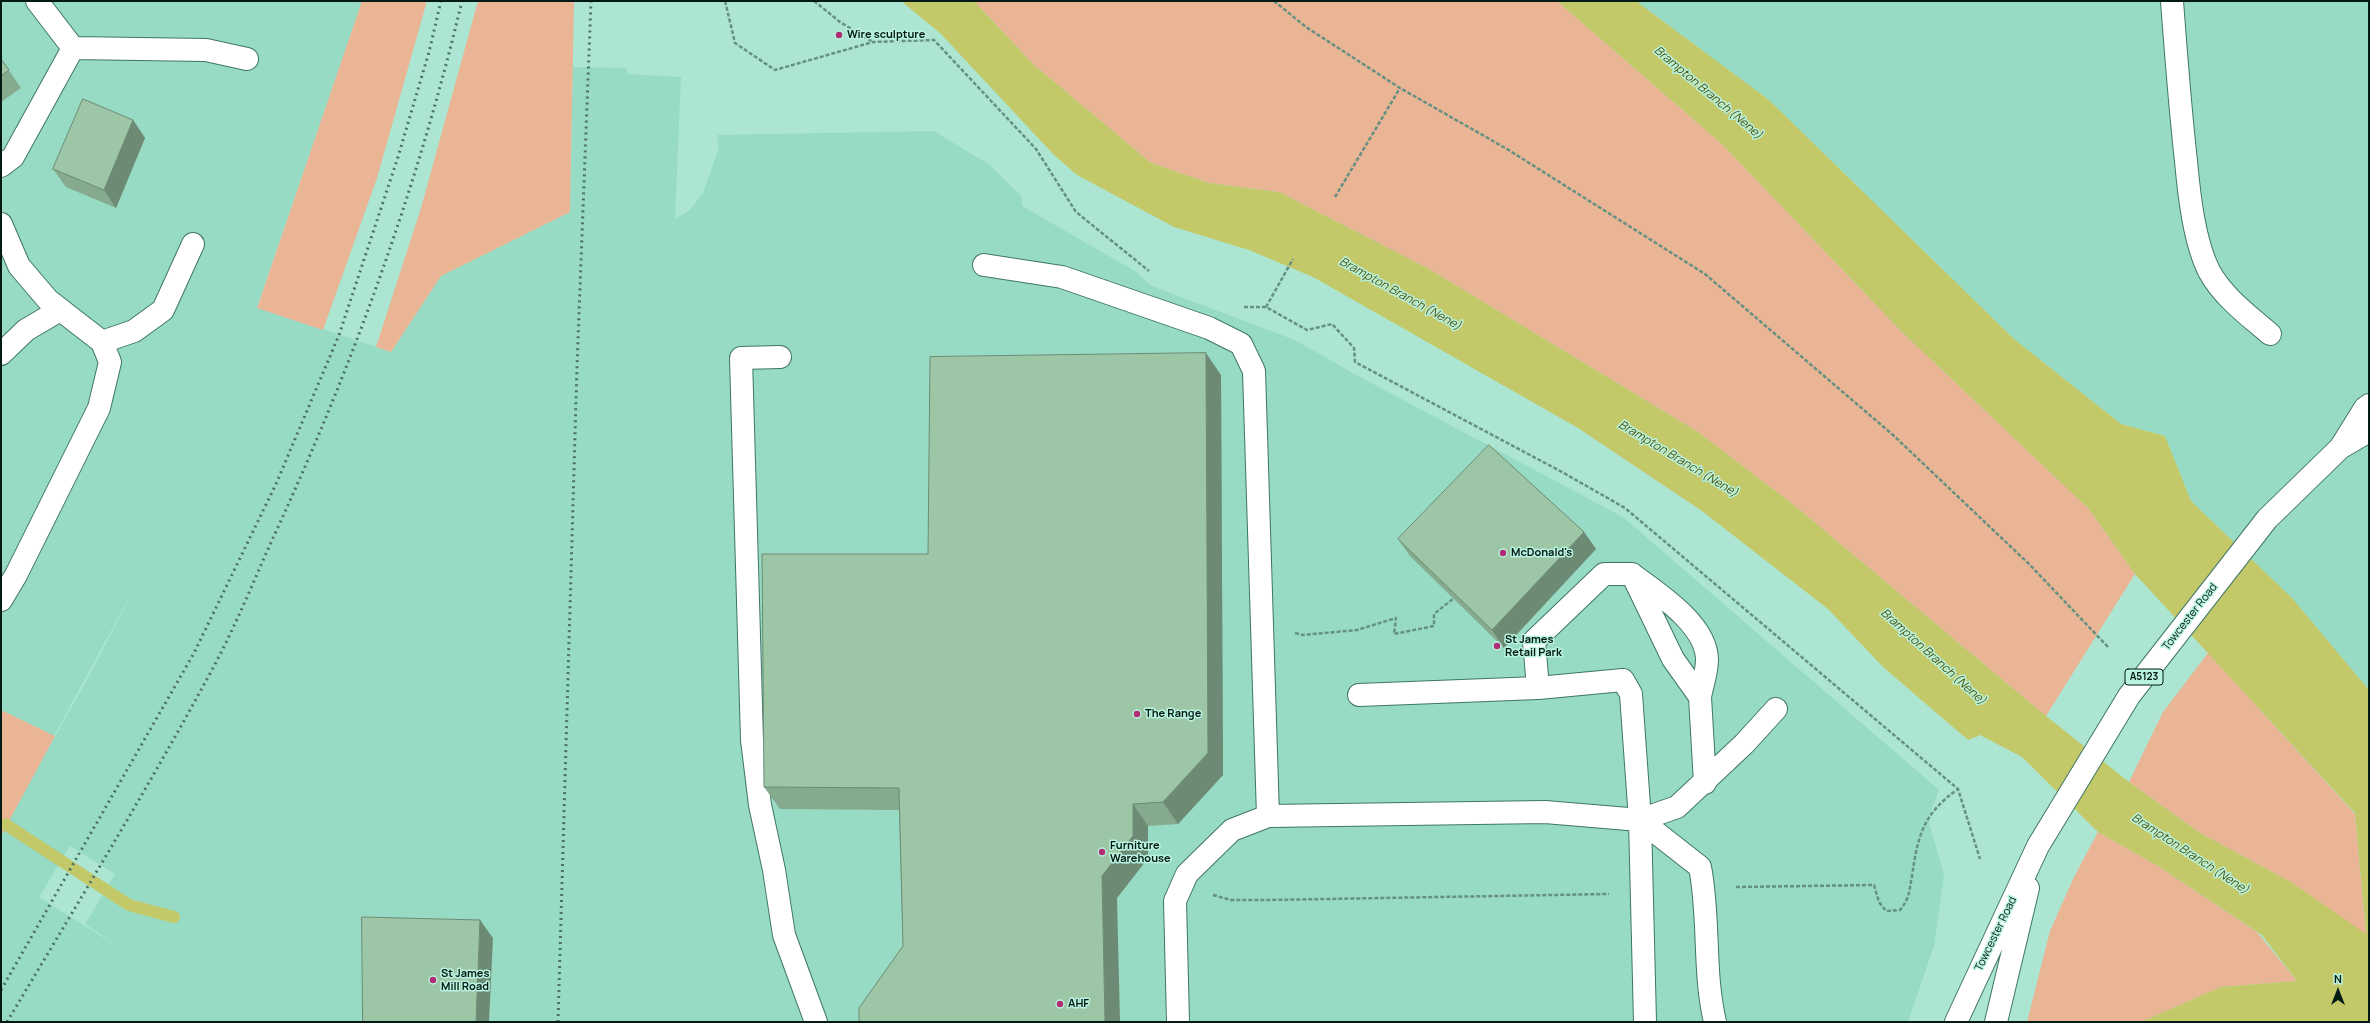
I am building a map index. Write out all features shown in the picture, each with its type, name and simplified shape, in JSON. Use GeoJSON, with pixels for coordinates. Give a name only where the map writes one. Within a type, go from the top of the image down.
{"type":"FeatureCollection","features":[{"type":"Feature","properties":{"kind":"main road"},"geometry":{"type":"LineString","coordinates":[[37,1],[73,48]]}},
{"type":"Feature","properties":{"kind":"main road"},"geometry":{"type":"LineString","coordinates":[[2172,1],[2181,121],[2190,198],[2198,234],[2209,271],[2233,303],[2270,334]]}},
{"type":"Feature","properties":{"kind":"main road"},"geometry":{"type":"LineString","coordinates":[[73,48],[206,50],[247,59]]}},
{"type":"Feature","properties":{"kind":"main road"},"geometry":{"type":"LineString","coordinates":[[1,166],[13,157],[73,48]]}},
{"type":"Feature","properties":{"kind":"main road"},"geometry":{"type":"LineString","coordinates":[[1,224],[19,266],[48,300],[102,342],[110,362],[99,408],[16,575],[1,600]]}},
{"type":"Feature","properties":{"kind":"main road"},"geometry":{"type":"LineString","coordinates":[[102,342],[134,331],[163,310],[193,244]]}},
{"type":"Feature","properties":{"kind":"main road"},"geometry":{"type":"LineString","coordinates":[[984,265],[1062,277],[1209,328],[1241,344],[1254,370],[1268,816]]}},
{"type":"Feature","properties":{"kind":"main road"},"geometry":{"type":"LineString","coordinates":[[1,354],[26,330],[60,310]]}},
{"type":"Feature","properties":{"kind":"main road"},"geometry":{"type":"LineString","coordinates":[[780,357],[741,358],[752,740],[760,806],[774,870],[784,936],[816,1022]]}},
{"type":"Feature","properties":{"kind":"main road","name":"Towcester Road"},"geometry":{"type":"LineString","coordinates":[[2340,448],[2368,405]]}},
{"type":"Feature","properties":{"kind":"main road","name":"Towcester Road"},"geometry":{"type":"LineString","coordinates":[[1956,1022],[2038,846],[2129,696],[2267,519],[2340,448],[2369,430]]}},
{"type":"Feature","properties":{"kind":"main road"},"geometry":{"type":"LineString","coordinates":[[1538,688],[1534,641],[1604,574],[1632,574],[1661,595],[1700,632],[1707,660],[1700,697],[1705,783]]}},
{"type":"Feature","properties":{"kind":"main road"},"geometry":{"type":"LineString","coordinates":[[1632,574],[1673,659],[1700,697]]}},
{"type":"Feature","properties":{"kind":"main road"},"geometry":{"type":"LineString","coordinates":[[1358,695],[1538,688],[1624,680],[1631,694],[1640,820],[1645,1022]]}},
{"type":"Feature","properties":{"kind":"main road"},"geometry":{"type":"LineString","coordinates":[[1178,1022],[1175,901],[1187,874],[1232,830],[1268,816],[1545,812],[1640,820],[1677,808],[1705,783],[1776,709]]}},
{"type":"Feature","properties":{"kind":"main road"},"geometry":{"type":"LineString","coordinates":[[1640,820],[1700,867],[1704,889],[1709,997],[1715,1022]]}},
{"type":"Feature","properties":{"kind":"main road","name":"Towcester Road"},"geometry":{"type":"LineString","coordinates":[[1996,1022],[2038,846]]}},
{"type":"Feature","properties":{"kind":"path"},"geometry":{"type":"LineString","coordinates":[[725,1],[735,43],[775,70],[873,42],[934,40],[1036,149],[1076,212],[1153,274]]}},
{"type":"Feature","properties":{"kind":"path"},"geometry":{"type":"LineString","coordinates":[[814,1],[840,22],[873,42]]}},
{"type":"Feature","properties":{"kind":"path"},"geometry":{"type":"LineString","coordinates":[[1274,1],[1306,27],[1400,88],[1507,149],[1705,274],[1893,435],[2029,564],[2108,647]]}},
{"type":"Feature","properties":{"kind":"path"},"geometry":{"type":"LineString","coordinates":[[1336,197],[1400,88]]}},
{"type":"Feature","properties":{"kind":"path"},"geometry":{"type":"LineString","coordinates":[[1266,307],[1293,259]]}},
{"type":"Feature","properties":{"kind":"path"},"geometry":{"type":"LineString","coordinates":[[1238,308],[1266,307],[1276,311]]}},
{"type":"Feature","properties":{"kind":"path"},"geometry":{"type":"LineString","coordinates":[[1263,628],[1303,635],[1357,630],[1396,618],[1394,634],[1434,626],[1434,614],[1454,598]]}},
{"type":"Feature","properties":{"kind":"shaded area"},"geometry":{"type":"Polygon","coordinates":[[[1,1],[362,1],[257,307],[391,352],[441,276],[570,212],[573,67],[627,68],[627,74],[681,77],[675,219],[690,210],[703,193],[719,148],[717,135],[934,131],[990,165],[1022,197],[1022,206],[1135,271],[1152,286],[1295,340],[1360,377],[1623,517],[1939,790],[1928,819],[1944,875],[1934,946],[1908,1022],[1,1022],[1,1]],[[137,583],[41,760],[89,676],[137,583]],[[70,846],[39,897],[37,896],[120,948],[85,924],[115,874],[70,846]]]}},
{"type":"Feature","properties":{"kind":"shaded area"},"geometry":{"type":"Polygon","coordinates":[[[362,1],[427,1],[377,178],[323,330],[257,308],[362,1]]]}},
{"type":"Feature","properties":{"kind":"shaded area"},"geometry":{"type":"Polygon","coordinates":[[[478,1],[574,1],[570,212],[441,276],[391,352],[376,347],[421,208],[478,1]]]}},
{"type":"Feature","properties":{"kind":"shaded area"},"geometry":{"type":"Polygon","coordinates":[[[974,1],[1557,1],[1723,145],[1902,332],[2089,509],[2135,574],[2046,716],[1795,506],[1698,432],[1429,269],[1279,192],[1209,183],[1151,163],[1034,65],[974,1]]]}},
{"type":"Feature","properties":{"kind":"shaded area"},"geometry":{"type":"Polygon","coordinates":[[[1636,1],[2369,1],[2369,690],[2292,598],[2191,501],[2165,436],[2121,424],[2014,339],[1769,100],[1636,1]]]}},
{"type":"Feature","properties":{"kind":"shaded area"},"geometry":{"type":"Polygon","coordinates":[[[2208,653],[2355,814],[2366,935],[2291,882],[2200,833],[2129,782],[2163,712],[2208,653]]]}},
{"type":"Feature","properties":{"kind":"shaded area"},"geometry":{"type":"Polygon","coordinates":[[[1,710],[55,736],[1,836],[1,710]]]}},
{"type":"Feature","properties":{"kind":"shaded area"},"geometry":{"type":"Polygon","coordinates":[[[2098,832],[2158,866],[2257,932],[2297,981],[2221,987],[2141,1022],[2027,1022],[2050,931],[2074,877],[2098,832]]]}},
{"type":"Feature","properties":{"kind":"water","name":"Brampton Branch (Nene)"},"geometry":{"type":"Polygon","coordinates":[[[901,1],[974,1],[1034,65],[1151,163],[1209,183],[1279,192],[1429,269],[1698,432],[1795,506],[2046,716],[2129,782],[2200,833],[2291,882],[2366,934],[2355,813],[2135,574],[2089,509],[1902,332],[1723,145],[1557,1],[1636,1],[1769,100],[2014,339],[2121,424],[2165,436],[2191,501],[2292,598],[2369,690],[2369,1022],[2141,1022],[2221,987],[2297,981],[2262,935],[2158,866],[2098,832],[2022,757],[1980,735],[1968,740],[1883,667],[1828,609],[1702,511],[1578,428],[1313,277],[1249,250],[1174,227],[1077,175],[1054,155],[940,33],[901,1]]]}},
{"type":"Feature","properties":{"kind":"building"},"geometry":{"type":"Polygon","coordinates":[[[1,59],[9,70],[1,76],[1,59]]]}},
{"type":"Feature","properties":{"kind":"building"},"geometry":{"type":"Polygon","coordinates":[[[83,99],[133,120],[104,190],[53,169],[83,99]]]}},
{"type":"Feature","properties":{"kind":"building"},"geometry":{"type":"Polygon","coordinates":[[[1206,353],[1208,753],[1163,802],[1133,804],[1133,836],[1102,876],[1105,1022],[859,1022],[859,1008],[903,946],[899,788],[764,787],[762,554],[928,554],[930,357],[1206,353]]]}},
{"type":"Feature","properties":{"kind":"building","name":"McDonald's"},"geometry":{"type":"Polygon","coordinates":[[[1489,445],[1584,532],[1492,630],[1398,539],[1489,445]]]}},
{"type":"Feature","properties":{"kind":"building","name":"St James Mill Road"},"geometry":{"type":"Polygon","coordinates":[[[362,917],[480,920],[476,1022],[363,1022],[362,917]]]}},
{"type":"Feature","properties":{"kind":"waterway"},"geometry":{"type":"LineString","coordinates":[[5,824],[129,905],[174,917]]}},
{"type":"Feature","properties":{"kind":"railway"},"geometry":{"type":"LineString","coordinates":[[1,990],[194,653],[276,484],[339,335],[398,157],[429,52],[441,1]]}},
{"type":"Feature","properties":{"kind":"railway"},"geometry":{"type":"LineString","coordinates":[[7,1022],[164,756],[214,666],[245,602],[330,407],[381,274],[425,139],[445,70],[462,1]]}},
{"type":"Feature","properties":{"kind":"railway"},"geometry":{"type":"LineString","coordinates":[[558,1022],[577,366],[591,1]]}},
{"type":"Feature","properties":{"kind":"place","name":"Wire sculpture"},"geometry":{"type":"Point","coordinates":[839,35]}},
{"type":"Feature","properties":{"kind":"place","name":"McDonald's"},"geometry":{"type":"Point","coordinates":[1503,553]}},
{"type":"Feature","properties":{"kind":"place","name":"St James Retail Park"},"geometry":{"type":"Point","coordinates":[1497,646]}},
{"type":"Feature","properties":{"kind":"place","name":"The Range"},"geometry":{"type":"Point","coordinates":[1137,714]}},
{"type":"Feature","properties":{"kind":"place","name":"Furniture Warehouse"},"geometry":{"type":"Point","coordinates":[1102,852]}},
{"type":"Feature","properties":{"kind":"place","name":"St James Mill Road"},"geometry":{"type":"Point","coordinates":[433,980]}},
{"type":"Feature","properties":{"kind":"place","name":"AHF"},"geometry":{"type":"Point","coordinates":[1060,1004]}}]}
